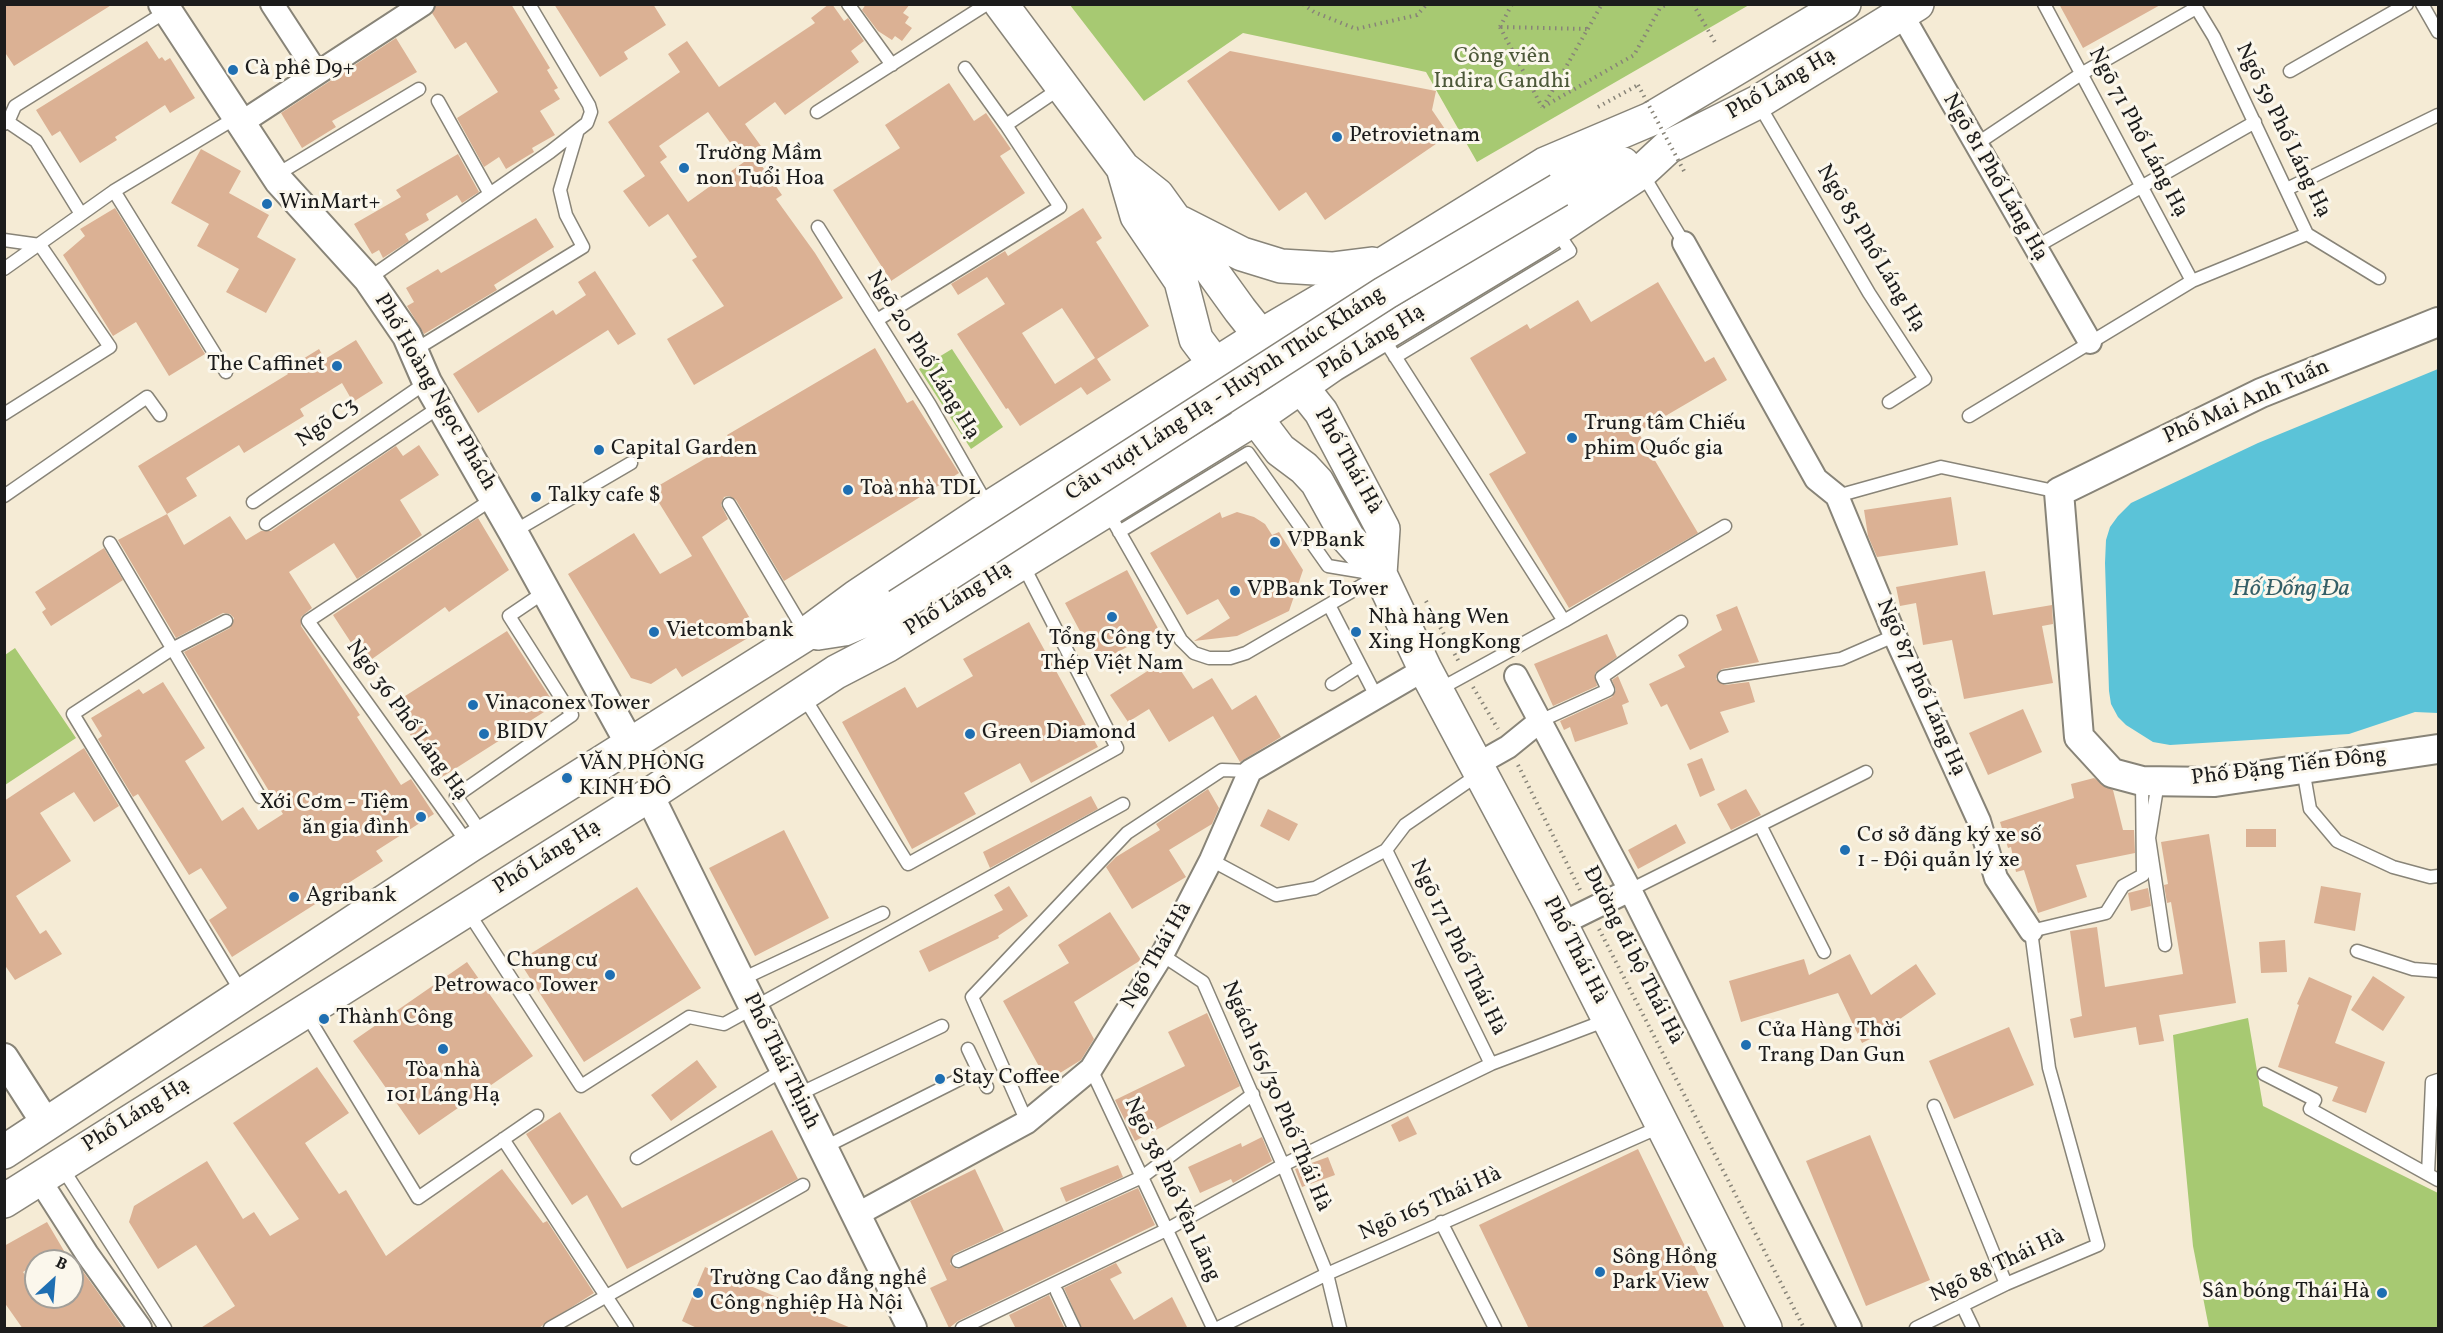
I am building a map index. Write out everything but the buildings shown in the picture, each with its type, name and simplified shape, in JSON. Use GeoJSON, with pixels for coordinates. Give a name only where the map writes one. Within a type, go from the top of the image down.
{"type":"FeatureCollection","features":[{"type":"Feature","properties":{"kind":"main road"},"geometry":{"type":"LineString","coordinates":[[1001,4],[1124,168]]}},
{"type":"Feature","properties":{"kind":"main road","name":"Phố Láng Hạ"},"geometry":{"type":"LineString","coordinates":[[4,1152],[476,841],[806,634],[856,597],[989,508],[1262,335],[1386,263],[1545,164],[1652,119],[1844,4]]}},
{"type":"Feature","properties":{"kind":"main road","name":"Phố Láng Hạ"},"geometry":{"type":"LineString","coordinates":[[4,1201],[649,795],[836,672],[888,645],[1020,561],[1112,520],[1198,454],[1257,418],[1332,365],[1389,346],[1555,229],[1641,172],[1676,159],[1758,102],[1909,9]]}},
{"type":"Feature","properties":{"kind":"main road","name":"Cầu vượt Láng Hạ - Huỳnh Thúc Kháng"},"geometry":{"type":"LineString","coordinates":[[836,672],[855,644],[898,606],[1385,293],[1558,190],[1577,172],[1621,144],[1652,119]]}},
{"type":"Feature","properties":{"kind":"main road","name":"Cầu vượt Láng Hạ - Huỳnh Thúc Kháng"},"geometry":{"type":"LineString","coordinates":[[1558,190],[1585,183],[1634,159],[1676,159]]}},
{"type":"Feature","properties":{"kind":"main road","name":"Phố Thái Hà"},"geometry":{"type":"LineString","coordinates":[[1124,168],[1157,195],[1321,412],[1383,529],[1380,574]]}},
{"type":"Feature","properties":{"kind":"main road","name":"Phố Thái Hà"},"geometry":{"type":"LineString","coordinates":[[1124,168],[1137,216],[1181,280],[1196,339],[1280,450],[1304,468],[1317,482],[1348,538],[1380,574],[1431,680],[1480,768],[1561,924],[1765,1329]]}},
{"type":"Feature","properties":{"kind":"main road"},"geometry":{"type":"LineString","coordinates":[[1175,220],[1242,254],[1281,266],[1332,269],[1386,263]]}},
{"type":"Feature","properties":{"kind":"main road"},"geometry":{"type":"LineString","coordinates":[[1345,286],[1389,346]]}},
{"type":"Feature","properties":{"kind":"main road"},"geometry":{"type":"LineString","coordinates":[[1161,400],[1198,454]]}},
{"type":"Feature","properties":{"kind":"main road","name":"Cầu vượt Láng Hạ - Huỳnh Thúc Kháng"},"geometry":{"type":"LineString","coordinates":[[806,634],[843,629],[898,606]]}},
{"type":"Feature","properties":{"kind":"main road"},"geometry":{"type":"LineString","coordinates":[[294,960],[312,1006]]}},
{"type":"Feature","properties":{"kind":"street"},"geometry":{"type":"LineString","coordinates":[[272,4],[317,73]]}},
{"type":"Feature","properties":{"kind":"street"},"geometry":{"type":"LineString","coordinates":[[239,120],[317,73],[399,11],[423,4]]}},
{"type":"Feature","properties":{"kind":"street","name":"Phố Hoàng Ngọc Phách"},"geometry":{"type":"LineString","coordinates":[[165,8],[276,176],[368,279],[401,328],[434,394],[630,744]]}},
{"type":"Feature","properties":{"kind":"street","name":"Ngõ 81 Phố Láng Hạ"},"geometry":{"type":"LineString","coordinates":[[1909,9],[1975,145],[2090,342]]}},
{"type":"Feature","properties":{"kind":"street","name":"Ngõ 87 Phố Láng Hạ"},"geometry":{"type":"LineString","coordinates":[[1684,243],[1816,479],[1837,496],[1894,636],[1979,821],[1996,878],[2031,931]]}},
{"type":"Feature","properties":{"kind":"street","name":"Phố Mai Anh Tuấn"},"geometry":{"type":"LineString","coordinates":[[2059,492],[2261,393],[2439,322]]}},
{"type":"Feature","properties":{"kind":"street","name":"Phố Đặng Tiến Đông"},"geometry":{"type":"LineString","coordinates":[[2059,492],[2079,737],[2112,773],[2150,782],[2215,782],[2439,749]]}},
{"type":"Feature","properties":{"kind":"street"},"geometry":{"type":"LineString","coordinates":[[1516,676],[1630,890],[1850,1329]]}},
{"type":"Feature","properties":{"kind":"street"},"geometry":{"type":"LineString","coordinates":[[1251,771],[1377,698],[1431,680]]}},
{"type":"Feature","properties":{"kind":"street"},"geometry":{"type":"LineString","coordinates":[[1480,768],[1540,721]]}},
{"type":"Feature","properties":{"kind":"street","name":"Ngõ Thái Hà"},"geometry":{"type":"LineString","coordinates":[[856,1215],[1027,1122],[1091,1069],[1162,955],[1211,860],[1251,771]]}},
{"type":"Feature","properties":{"kind":"street","name":"Phố Thái Thịnh"},"geometry":{"type":"LineString","coordinates":[[649,795],[665,823],[752,1008],[912,1329]]}},
{"type":"Feature","properties":{"kind":"street"},"geometry":{"type":"LineString","coordinates":[[1561,924],[1630,890]]}},
{"type":"Feature","properties":{"kind":"street"},"geometry":{"type":"LineString","coordinates":[[4,1058],[47,1125]]}},
{"type":"Feature","properties":{"kind":"street"},"geometry":{"type":"LineString","coordinates":[[50,1172],[140,1329]]}},
{"type":"Feature","properties":{"kind":"lane"},"geometry":{"type":"LineString","coordinates":[[368,279],[587,123],[591,112],[589,105],[529,4]]}},
{"type":"Feature","properties":{"kind":"lane"},"geometry":{"type":"LineString","coordinates":[[848,4],[892,65]]}},
{"type":"Feature","properties":{"kind":"lane"},"geometry":{"type":"LineString","coordinates":[[817,112],[987,4]]}},
{"type":"Feature","properties":{"kind":"lane","name":"Ngõ 71 Phố Láng Hạ"},"geometry":{"type":"LineString","coordinates":[[2044,4],[2192,281]]}},
{"type":"Feature","properties":{"kind":"lane"},"geometry":{"type":"LineString","coordinates":[[2290,71],[2407,4]]}},
{"type":"Feature","properties":{"kind":"lane"},"geometry":{"type":"LineString","coordinates":[[2422,4],[2439,32]]}},
{"type":"Feature","properties":{"kind":"lane"},"geometry":{"type":"LineString","coordinates":[[1975,145],[2081,74],[2195,6]]}},
{"type":"Feature","properties":{"kind":"lane","name":"Ngõ 59 Phố Láng Hạ"},"geometry":{"type":"LineString","coordinates":[[2195,6],[2214,37],[2307,234],[2379,278]]}},
{"type":"Feature","properties":{"kind":"lane"},"geometry":{"type":"LineString","coordinates":[[81,214],[36,141],[6,123],[15,106],[165,8]]}},
{"type":"Feature","properties":{"kind":"lane"},"geometry":{"type":"LineString","coordinates":[[876,320],[1060,207],[965,68]]}},
{"type":"Feature","properties":{"kind":"lane"},"geometry":{"type":"LineString","coordinates":[[1006,125],[1063,86]]}},
{"type":"Feature","properties":{"kind":"lane"},"geometry":{"type":"LineString","coordinates":[[276,176],[419,89]]}},
{"type":"Feature","properties":{"kind":"lane"},"geometry":{"type":"LineString","coordinates":[[438,100],[490,194]]}},
{"type":"Feature","properties":{"kind":"lane","name":"Ngõ 85 Phố Láng Hạ"},"geometry":{"type":"LineString","coordinates":[[1758,102],[1869,293],[1925,379],[1889,402]]}},
{"type":"Feature","properties":{"kind":"lane"},"geometry":{"type":"LineString","coordinates":[[2287,189],[2439,115]]}},
{"type":"Feature","properties":{"kind":"lane"},"geometry":{"type":"LineString","coordinates":[[4,269],[114,192],[239,120]]}},
{"type":"Feature","properties":{"kind":"lane"},"geometry":{"type":"LineString","coordinates":[[2034,248],[2142,189],[2255,122]]}},
{"type":"Feature","properties":{"kind":"lane"},"geometry":{"type":"LineString","coordinates":[[413,351],[583,247],[566,215],[560,190],[577,132]]}},
{"type":"Feature","properties":{"kind":"lane","name":"Ngõ 87 Phố Láng Hạ"},"geometry":{"type":"LineString","coordinates":[[1641,172],[1684,243]]}},
{"type":"Feature","properties":{"kind":"lane"},"geometry":{"type":"LineString","coordinates":[[114,192],[226,372]]}},
{"type":"Feature","properties":{"kind":"lane","name":"Ngõ 20 Phố Láng Hạ"},"geometry":{"type":"LineString","coordinates":[[818,227],[989,508]]}},
{"type":"Feature","properties":{"kind":"lane"},"geometry":{"type":"LineString","coordinates":[[1969,416],[2192,281],[2307,234]]}},
{"type":"Feature","properties":{"kind":"lane"},"geometry":{"type":"LineString","coordinates":[[4,240],[40,245],[110,346],[4,414]]}},
{"type":"Feature","properties":{"kind":"lane"},"geometry":{"type":"LineString","coordinates":[[1389,346],[1564,621]]}},
{"type":"Feature","properties":{"kind":"lane"},"geometry":{"type":"LineString","coordinates":[[266,524],[434,394]]}},
{"type":"Feature","properties":{"kind":"lane","name":"Ngõ C3"},"geometry":{"type":"LineString","coordinates":[[253,502],[434,394]]}},
{"type":"Feature","properties":{"kind":"lane"},"geometry":{"type":"LineString","coordinates":[[4,496],[147,397],[160,415]]}},
{"type":"Feature","properties":{"kind":"lane"},"geometry":{"type":"LineString","coordinates":[[1248,453],[1328,566],[1380,574],[1246,653],[1230,658],[1209,658],[1194,653],[1181,640],[1112,520],[1248,453]]}},
{"type":"Feature","properties":{"kind":"lane"},"geometry":{"type":"LineString","coordinates":[[513,532],[631,463]]}},
{"type":"Feature","properties":{"kind":"lane"},"geometry":{"type":"LineString","coordinates":[[1837,496],[1941,467],[2059,492]]}},
{"type":"Feature","properties":{"kind":"lane","name":"Ngõ 36 Phố Láng Hạ"},"geometry":{"type":"LineString","coordinates":[[476,841],[308,621],[494,498]]}},
{"type":"Feature","properties":{"kind":"lane"},"geometry":{"type":"LineString","coordinates":[[729,504],[806,634]]}},
{"type":"Feature","properties":{"kind":"lane"},"geometry":{"type":"LineString","coordinates":[[1431,680],[1467,675],[1725,526]]}},
{"type":"Feature","properties":{"kind":"lane"},"geometry":{"type":"LineString","coordinates":[[110,543],[260,797]]}},
{"type":"Feature","properties":{"kind":"lane"},"geometry":{"type":"LineString","coordinates":[[802,694],[908,864],[1117,748],[1020,561]]}},
{"type":"Feature","properties":{"kind":"lane"},"geometry":{"type":"LineString","coordinates":[[476,841],[456,796],[572,715],[509,616],[546,591]]}},
{"type":"Feature","properties":{"kind":"lane"},"geometry":{"type":"LineString","coordinates":[[1329,605],[1377,698]]}},
{"type":"Feature","properties":{"kind":"lane"},"geometry":{"type":"LineString","coordinates":[[226,621],[172,649],[74,714],[243,994]]}},
{"type":"Feature","properties":{"kind":"lane"},"geometry":{"type":"LineString","coordinates":[[1540,721],[1608,690],[1602,677],[1681,622]]}},
{"type":"Feature","properties":{"kind":"lane"},"geometry":{"type":"LineString","coordinates":[[1724,677],[1841,659],[1894,636]]}},
{"type":"Feature","properties":{"kind":"lane"},"geometry":{"type":"LineString","coordinates":[[1332,684],[1360,666]]}},
{"type":"Feature","properties":{"kind":"lane","name":"Ngõ 171 Phố Thái Hà"},"geometry":{"type":"LineString","coordinates":[[1211,860],[1276,894],[1315,888],[1386,850],[1405,825],[1480,768]]}},
{"type":"Feature","properties":{"kind":"lane"},"geometry":{"type":"LineString","coordinates":[[2303,769],[2310,809],[2337,841],[2393,867],[2430,877],[2439,876]]}},
{"type":"Feature","properties":{"kind":"lane"},"geometry":{"type":"LineString","coordinates":[[1027,1122],[972,997],[1127,833],[1222,770],[1251,771]]}},
{"type":"Feature","properties":{"kind":"lane"},"geometry":{"type":"LineString","coordinates":[[1630,890],[1866,772]]}},
{"type":"Feature","properties":{"kind":"lane"},"geometry":{"type":"LineString","coordinates":[[2031,931],[2106,913],[2123,886],[2143,875],[2150,782]]}},
{"type":"Feature","properties":{"kind":"lane"},"geometry":{"type":"LineString","coordinates":[[2150,782],[2149,838],[2165,945]]}},
{"type":"Feature","properties":{"kind":"lane"},"geometry":{"type":"LineString","coordinates":[[466,909],[581,1086],[689,1017],[724,1024],[1123,804]]}},
{"type":"Feature","properties":{"kind":"lane"},"geometry":{"type":"LineString","coordinates":[[1760,825],[1824,952]]}},
{"type":"Feature","properties":{"kind":"lane","name":"Ngõ 171 Phố Thái Hà"},"geometry":{"type":"LineString","coordinates":[[1386,850],[1491,1064]]}},
{"type":"Feature","properties":{"kind":"lane"},"geometry":{"type":"LineString","coordinates":[[740,980],[883,913]]}},
{"type":"Feature","properties":{"kind":"lane","name":"Ngõ 87 Phố Láng Hạ"},"geometry":{"type":"LineString","coordinates":[[2031,931],[2049,1068],[2098,1245]]}},
{"type":"Feature","properties":{"kind":"lane"},"geometry":{"type":"LineString","coordinates":[[2357,951],[2414,969],[2439,971]]}},
{"type":"Feature","properties":{"kind":"lane","name":"Ngách 165/30 Phố Thái Hà"},"geometry":{"type":"LineString","coordinates":[[1162,955],[1203,982],[1283,1165],[1327,1274],[1340,1329]]}},
{"type":"Feature","properties":{"kind":"lane"},"geometry":{"type":"LineString","coordinates":[[312,1006],[418,1198],[537,1116]]}},
{"type":"Feature","properties":{"kind":"lane"},"geometry":{"type":"LineString","coordinates":[[962,1329],[1166,1230],[1283,1165],[1491,1064],[1608,1019]]}},
{"type":"Feature","properties":{"kind":"lane"},"geometry":{"type":"LineString","coordinates":[[796,1096],[942,1026]]}},
{"type":"Feature","properties":{"kind":"lane"},"geometry":{"type":"LineString","coordinates":[[968,1049],[987,1087]]}},
{"type":"Feature","properties":{"kind":"lane","name":"Ngõ 38 Phố Yên Lãng"},"geometry":{"type":"LineString","coordinates":[[1091,1069],[1213,1329]]}},
{"type":"Feature","properties":{"kind":"lane"},"geometry":{"type":"LineString","coordinates":[[637,1158],[783,1070]]}},
{"type":"Feature","properties":{"kind":"lane"},"geometry":{"type":"LineString","coordinates":[[822,1149],[978,1070]]}},
{"type":"Feature","properties":{"kind":"lane"},"geometry":{"type":"LineString","coordinates":[[2264,1074],[2315,1100],[2310,1109],[2433,1177],[2432,1082],[2439,1080]]}},
{"type":"Feature","properties":{"kind":"lane"},"geometry":{"type":"LineString","coordinates":[[958,1262],[1142,1177],[1252,1094]]}},
{"type":"Feature","properties":{"kind":"lane"},"geometry":{"type":"LineString","coordinates":[[1934,1106],[2006,1284]]}},
{"type":"Feature","properties":{"kind":"lane","name":"Ngõ 165 Thái Hà"},"geometry":{"type":"LineString","coordinates":[[1218,1329],[1327,1274],[1663,1125]]}},
{"type":"Feature","properties":{"kind":"lane"},"geometry":{"type":"LineString","coordinates":[[503,1140],[627,1329]]}},
{"type":"Feature","properties":{"kind":"lane"},"geometry":{"type":"LineString","coordinates":[[50,1172],[165,1329]]}},
{"type":"Feature","properties":{"kind":"lane"},"geometry":{"type":"LineString","coordinates":[[550,1329],[607,1299],[803,1185]]}},
{"type":"Feature","properties":{"kind":"lane"},"geometry":{"type":"LineString","coordinates":[[1441,1222],[1495,1329]]}},
{"type":"Feature","properties":{"kind":"lane","name":"Ngõ 88 Thái Hà"},"geometry":{"type":"LineString","coordinates":[[1916,1329],[2006,1284],[2098,1245]]}},
{"type":"Feature","properties":{"kind":"lane"},"geometry":{"type":"LineString","coordinates":[[1057,1292],[1074,1329]]}},
{"type":"Feature","properties":{"kind":"lane"},"geometry":{"type":"LineString","coordinates":[[1962,1305],[1973,1329]]}},
{"type":"Feature","properties":{"kind":"path"},"geometry":{"type":"LineString","coordinates":[[1303,4],[1314,12],[1356,29],[1417,15],[1427,4]]}},
{"type":"Feature","properties":{"kind":"path"},"geometry":{"type":"LineString","coordinates":[[1500,27],[1512,4]]}},
{"type":"Feature","properties":{"kind":"path"},"geometry":{"type":"LineString","coordinates":[[1543,107],[1602,4]]}},
{"type":"Feature","properties":{"kind":"path"},"geometry":{"type":"LineString","coordinates":[[1543,107],[1634,55],[1660,8],[1667,4]]}},
{"type":"Feature","properties":{"kind":"path"},"geometry":{"type":"LineString","coordinates":[[1693,4],[1716,44]]}},
{"type":"Feature","properties":{"kind":"path"},"geometry":{"type":"LineString","coordinates":[[1500,27],[1587,29]]}},
{"type":"Feature","properties":{"kind":"path"},"geometry":{"type":"LineString","coordinates":[[1500,27],[1543,107]]}},
{"type":"Feature","properties":{"kind":"path"},"geometry":{"type":"LineString","coordinates":[[1598,107],[1638,85],[1676,159]]}},
{"type":"Feature","properties":{"kind":"path","name":"Đường đi bộ Thái Hà"},"geometry":{"type":"LineString","coordinates":[[1426,601],[1508,747],[1804,1329]]}},
{"type":"Feature","properties":{"kind":"green space","name":"Công viên Indira Gandhi"},"geometry":{"type":"Polygon","coordinates":[[[1070,5],[1749,5],[1477,162],[1426,72],[1243,33],[1144,101],[1070,5]]]}},
{"type":"Feature","properties":{"kind":"green space"},"geometry":{"type":"Polygon","coordinates":[[[952,349],[1003,427],[971,449],[919,369],[952,349]]]}},
{"type":"Feature","properties":{"kind":"green space"},"geometry":{"type":"Polygon","coordinates":[[[15,648],[76,738],[5,785],[5,655],[15,648]]]}},
{"type":"Feature","properties":{"kind":"green space"},"geometry":{"type":"Polygon","coordinates":[[[2248,1018],[2263,1106],[2438,1193],[2438,1328],[2209,1328],[2193,1246],[2173,1035],[2248,1018]]]}},
{"type":"Feature","properties":{"kind":"water","name":"Hố Đống Đa"},"geometry":{"type":"Polygon","coordinates":[[[2438,369],[2438,713],[2415,712],[2349,734],[2170,745],[2153,742],[2126,725],[2118,717],[2111,704],[2109,691],[2106,540],[2110,527],[2118,516],[2131,503],[2258,443],[2438,369]]]}},
{"type":"Feature","properties":{"kind":"place","name":"Cà phê D9+"},"geometry":{"type":"Point","coordinates":[233,70]}},
{"type":"Feature","properties":{"kind":"place","name":"Petrovietnam"},"geometry":{"type":"Point","coordinates":[1337,137]}},
{"type":"Feature","properties":{"kind":"place","name":"Trường Mầm non Tuổi Hoa"},"geometry":{"type":"Point","coordinates":[684,168]}},
{"type":"Feature","properties":{"kind":"place","name":"WinMart+"},"geometry":{"type":"Point","coordinates":[267,204]}},
{"type":"Feature","properties":{"kind":"place","name":"The Caffinet"},"geometry":{"type":"Point","coordinates":[337,366]}},
{"type":"Feature","properties":{"kind":"place","name":"Trung tâm Chiếu phim Quốc gia"},"geometry":{"type":"Point","coordinates":[1572,438]}},
{"type":"Feature","properties":{"kind":"place","name":"Capital Garden"},"geometry":{"type":"Point","coordinates":[599,450]}},
{"type":"Feature","properties":{"kind":"place","name":"Toà nhà TDL"},"geometry":{"type":"Point","coordinates":[848,490]}},
{"type":"Feature","properties":{"kind":"place","name":"Talky cafe $"},"geometry":{"type":"Point","coordinates":[536,497]}},
{"type":"Feature","properties":{"kind":"place","name":"VPBank"},"geometry":{"type":"Point","coordinates":[1275,542]}},
{"type":"Feature","properties":{"kind":"place","name":"VPBank Tower"},"geometry":{"type":"Point","coordinates":[1235,591]}},
{"type":"Feature","properties":{"kind":"place","name":"Tổng Công ty Thép Việt Nam"},"geometry":{"type":"Point","coordinates":[1112,617]}},
{"type":"Feature","properties":{"kind":"place","name":"Vietcombank"},"geometry":{"type":"Point","coordinates":[654,632]}},
{"type":"Feature","properties":{"kind":"place","name":"Nhà hàng Wen Xing HongKong"},"geometry":{"type":"Point","coordinates":[1356,632]}},
{"type":"Feature","properties":{"kind":"place","name":"Vinaconex Tower"},"geometry":{"type":"Point","coordinates":[473,705]}},
{"type":"Feature","properties":{"kind":"place","name":"BIDV"},"geometry":{"type":"Point","coordinates":[484,734]}},
{"type":"Feature","properties":{"kind":"place","name":"Green Diamond"},"geometry":{"type":"Point","coordinates":[970,734]}},
{"type":"Feature","properties":{"kind":"place","name":"VĂN PHÒNG KINH ĐÔ"},"geometry":{"type":"Point","coordinates":[567,778]}},
{"type":"Feature","properties":{"kind":"place","name":"Xới Cơm - Tiệm ăn gia đình"},"geometry":{"type":"Point","coordinates":[421,817]}},
{"type":"Feature","properties":{"kind":"place","name":"Cơ sở đăng ký xe số 1 - Đội quản lý xe"},"geometry":{"type":"Point","coordinates":[1845,850]}},
{"type":"Feature","properties":{"kind":"place","name":"Agribank"},"geometry":{"type":"Point","coordinates":[294,897]}},
{"type":"Feature","properties":{"kind":"place","name":"Chung cư Petrowaco Tower"},"geometry":{"type":"Point","coordinates":[610,975]}},
{"type":"Feature","properties":{"kind":"place","name":"Thành Công"},"geometry":{"type":"Point","coordinates":[324,1019]}},
{"type":"Feature","properties":{"kind":"place","name":"Cửa Hàng Thời Trang Dan Gun"},"geometry":{"type":"Point","coordinates":[1746,1045]}},
{"type":"Feature","properties":{"kind":"place","name":"Tòa nhà 101 Láng Hạ"},"geometry":{"type":"Point","coordinates":[443,1049]}},
{"type":"Feature","properties":{"kind":"place","name":"Stay Coffee"},"geometry":{"type":"Point","coordinates":[940,1079]}},
{"type":"Feature","properties":{"kind":"place","name":"Sông Hồng Park View"},"geometry":{"type":"Point","coordinates":[1600,1272]}},
{"type":"Feature","properties":{"kind":"place","name":"Trường Cao đẳng nghề Công nghiệp Hà Nội"},"geometry":{"type":"Point","coordinates":[698,1293]}},
{"type":"Feature","properties":{"kind":"place","name":"Sân bóng Thái Hà"},"geometry":{"type":"Point","coordinates":[2382,1293]}}]}
